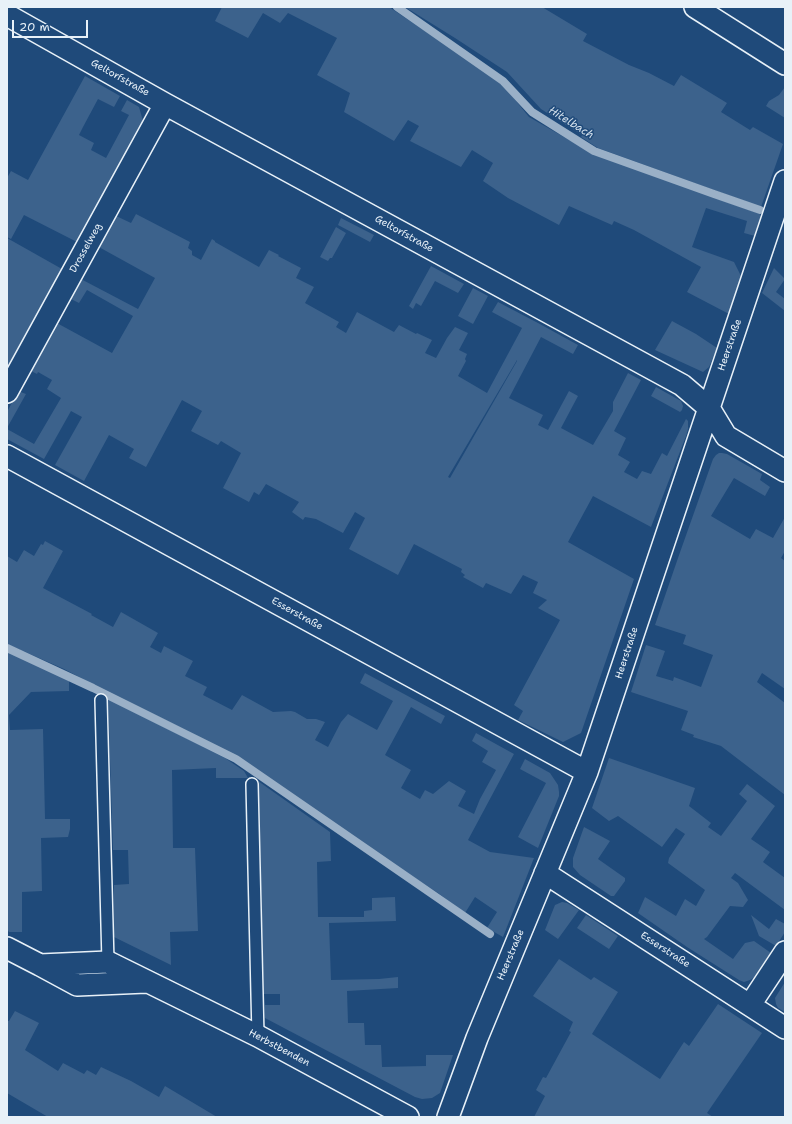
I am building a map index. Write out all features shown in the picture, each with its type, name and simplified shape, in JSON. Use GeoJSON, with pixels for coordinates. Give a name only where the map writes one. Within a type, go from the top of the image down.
{"type":"FeatureCollection","features":[{"type":"Feature","properties":{"kind":"street"},"geometry":{"type":"LineString","coordinates":[[695,7],[785,64]]}},
{"type":"Feature","properties":{"kind":"street","name":"Geltorfstraße"},"geometry":{"type":"LineString","coordinates":[[7,15],[165,104],[682,385],[708,408],[726,436],[785,471]]}},
{"type":"Feature","properties":{"kind":"street","name":"Drosselweg"},"geometry":{"type":"LineString","coordinates":[[7,392],[165,104]]}},
{"type":"Feature","properties":{"kind":"street","name":"Heerstraße"},"geometry":{"type":"LineString","coordinates":[[448,1117],[477,1038],[587,772],[785,181]]}},
{"type":"Feature","properties":{"kind":"street","name":"Esserstraße"},"geometry":{"type":"LineString","coordinates":[[7,456],[587,772]]}},
{"type":"Feature","properties":{"kind":"street","name":"Esserstraße"},"geometry":{"type":"LineString","coordinates":[[546,873],[785,1028]]}},
{"type":"Feature","properties":{"kind":"street","name":"Herbstbenden"},"geometry":{"type":"LineString","coordinates":[[7,948],[77,985],[149,982]]}},
{"type":"Feature","properties":{"kind":"street"},"geometry":{"type":"LineString","coordinates":[[750,1005],[785,952]]}},
{"type":"Feature","properties":{"kind":"street","name":"Herbstbenden"},"geometry":{"type":"LineString","coordinates":[[40,965],[108,962],[258,1036],[408,1117]]}},
{"type":"Feature","properties":{"kind":"lane"},"geometry":{"type":"LineString","coordinates":[[101,700],[108,962]]}},
{"type":"Feature","properties":{"kind":"lane"},"geometry":{"type":"LineString","coordinates":[[252,784],[258,1036]]}},
{"type":"Feature","properties":{"kind":"shaded area"},"geometry":{"type":"Polygon","coordinates":[[[222,7],[389,7],[504,86],[529,117],[592,153],[760,214],[761,218],[755,236],[744,233],[747,221],[706,208],[692,247],[734,262],[741,276],[729,314],[687,292],[701,267],[634,230],[614,221],[612,225],[569,206],[559,225],[508,198],[483,181],[493,163],[472,150],[461,167],[410,141],[419,126],[408,120],[394,141],[344,112],[350,93],[317,75],[337,38],[288,13],[280,23],[263,13],[248,38],[215,21],[222,7]]]}},
{"type":"Feature","properties":{"kind":"shaded area"},"geometry":{"type":"Polygon","coordinates":[[[405,7],[542,7],[587,34],[583,41],[629,65],[649,73],[674,86],[681,75],[727,103],[721,112],[750,130],[753,127],[783,144],[761,207],[598,148],[581,137],[582,135],[541,109],[507,72],[405,7]]]}},
{"type":"Feature","properties":{"kind":"shaded area"},"geometry":{"type":"Polygon","coordinates":[[[85,76],[120,96],[114,107],[98,99],[79,135],[94,143],[91,150],[106,158],[129,115],[121,111],[127,100],[139,107],[143,121],[77,242],[24,215],[11,239],[7,237],[7,178],[11,171],[28,180],[85,76]]]}},
{"type":"Feature","properties":{"kind":"shaded area"},"geometry":{"type":"Polygon","coordinates":[[[785,87],[785,118],[766,106],[769,101],[779,95],[785,87]]]}},
{"type":"Feature","properties":{"kind":"shaded area"},"geometry":{"type":"Polygon","coordinates":[[[136,214],[190,242],[188,248],[192,251],[192,255],[201,260],[212,239],[259,267],[269,250],[279,255],[278,256],[301,268],[296,278],[314,287],[305,303],[339,322],[336,327],[346,333],[357,312],[394,332],[399,325],[432,340],[425,353],[436,358],[455,327],[468,333],[459,350],[467,354],[465,359],[466,361],[458,376],[487,393],[522,328],[492,312],[498,302],[578,345],[573,354],[541,337],[509,398],[543,415],[538,425],[548,430],[569,391],[578,396],[561,428],[593,445],[613,411],[613,402],[628,373],[641,380],[614,431],[626,438],[618,455],[630,462],[624,472],[637,479],[642,471],[651,474],[662,453],[667,456],[686,419],[688,421],[686,436],[651,527],[593,496],[568,542],[634,579],[581,733],[563,742],[518,720],[523,711],[514,705],[560,620],[538,608],[547,600],[533,593],[538,582],[523,575],[511,594],[486,583],[483,588],[463,577],[465,575],[461,572],[462,569],[414,544],[398,575],[349,549],[365,518],[355,512],[343,533],[316,519],[305,517],[303,520],[292,512],[299,502],[266,484],[259,495],[254,492],[249,502],[223,488],[241,453],[221,441],[218,445],[191,431],[202,411],[182,400],[146,467],[129,458],[134,449],[109,435],[84,481],[55,465],[82,417],[71,411],[44,459],[7,439],[7,429],[34,444],[61,398],[47,389],[52,380],[38,372],[37,374],[29,370],[55,322],[112,353],[133,316],[87,290],[79,303],[69,298],[79,278],[138,309],[155,278],[97,246],[114,215],[131,223],[136,214]],[[517,360],[448,477],[450,478],[517,360]]]}},
{"type":"Feature","properties":{"kind":"shaded area"},"geometry":{"type":"Polygon","coordinates":[[[341,218],[374,235],[370,242],[338,225],[341,218]]]}},
{"type":"Feature","properties":{"kind":"shaded area"},"geometry":{"type":"Polygon","coordinates":[[[336,227],[346,233],[332,258],[328,261],[320,257],[336,227]]]}},
{"type":"Feature","properties":{"kind":"shaded area"},"geometry":{"type":"Polygon","coordinates":[[[7,238],[62,269],[7,368],[7,238]]]}},
{"type":"Feature","properties":{"kind":"shaded area"},"geometry":{"type":"Polygon","coordinates":[[[431,266],[464,284],[458,293],[435,281],[421,306],[416,303],[413,309],[409,306],[431,266]]]}},
{"type":"Feature","properties":{"kind":"shaded area"},"geometry":{"type":"Polygon","coordinates":[[[774,268],[785,279],[776,292],[785,299],[785,311],[762,293],[774,268]]]}},
{"type":"Feature","properties":{"kind":"shaded area"},"geometry":{"type":"Polygon","coordinates":[[[473,288],[488,296],[473,324],[458,316],[473,288]]]}},
{"type":"Feature","properties":{"kind":"shaded area"},"geometry":{"type":"Polygon","coordinates":[[[672,321],[696,334],[717,348],[709,367],[703,372],[655,350],[672,321]]]}},
{"type":"Feature","properties":{"kind":"shaded area"},"geometry":{"type":"Polygon","coordinates":[[[656,387],[681,401],[683,406],[682,410],[680,412],[651,396],[656,387]]]}},
{"type":"Feature","properties":{"kind":"shaded area"},"geometry":{"type":"Polygon","coordinates":[[[18,391],[26,394],[7,428],[7,412],[18,391]]]}},
{"type":"Feature","properties":{"kind":"shaded area"},"geometry":{"type":"Polygon","coordinates":[[[719,453],[727,454],[762,474],[760,480],[770,487],[765,496],[734,478],[711,516],[750,539],[756,529],[773,538],[785,517],[785,551],[781,558],[785,561],[785,689],[762,673],[757,682],[785,703],[785,795],[721,746],[693,737],[694,735],[681,730],[688,711],[631,692],[646,645],[665,651],[656,676],[673,681],[674,677],[701,687],[713,655],[683,644],[686,635],[655,625],[713,459],[719,453]]]}},
{"type":"Feature","properties":{"kind":"shaded area"},"geometry":{"type":"Polygon","coordinates":[[[45,541],[63,551],[43,588],[113,627],[121,612],[158,633],[150,647],[161,653],[164,646],[193,661],[185,676],[207,687],[203,695],[232,710],[242,695],[273,712],[291,711],[307,719],[316,719],[325,722],[315,740],[328,747],[341,722],[348,714],[377,730],[393,701],[360,683],[365,673],[445,716],[441,724],[411,707],[385,755],[411,770],[401,788],[420,799],[425,790],[433,794],[449,781],[466,791],[458,806],[474,814],[480,799],[496,770],[482,762],[488,751],[472,741],[476,733],[514,754],[468,840],[490,852],[534,858],[503,937],[487,928],[497,912],[475,897],[465,913],[438,893],[335,826],[237,757],[64,669],[7,644],[7,556],[17,562],[24,550],[34,556],[41,544],[43,545],[45,541]]]}},
{"type":"Feature","properties":{"kind":"shaded area"},"geometry":{"type":"Polygon","coordinates":[[[7,652],[69,679],[69,691],[31,692],[9,715],[10,730],[43,729],[45,819],[70,819],[68,837],[41,838],[42,891],[22,892],[22,932],[9,932],[7,929],[7,652]]]}},
{"type":"Feature","properties":{"kind":"shaded area"},"geometry":{"type":"Polygon","coordinates":[[[108,699],[225,758],[244,771],[248,778],[216,778],[216,768],[172,770],[173,848],[195,848],[198,931],[170,932],[171,965],[114,937],[114,885],[129,884],[128,850],[113,850],[108,699]]]}},
{"type":"Feature","properties":{"kind":"shaded area"},"geometry":{"type":"Polygon","coordinates":[[[609,758],[695,788],[689,806],[711,823],[708,827],[721,836],[747,801],[739,794],[747,784],[775,806],[751,839],[770,852],[763,862],[785,878],[785,910],[735,873],[731,878],[738,883],[748,900],[743,907],[730,906],[704,939],[733,959],[745,943],[754,941],[771,953],[755,977],[744,982],[739,980],[687,947],[638,913],[645,897],[676,916],[685,899],[696,906],[705,890],[668,863],[669,858],[685,834],[676,828],[662,847],[618,816],[609,821],[592,808],[609,758]]]}},
{"type":"Feature","properties":{"kind":"shaded area"},"geometry":{"type":"Polygon","coordinates":[[[525,759],[550,773],[558,785],[559,796],[538,848],[518,837],[546,783],[520,769],[525,759]]]}},
{"type":"Feature","properties":{"kind":"shaded area"},"geometry":{"type":"Polygon","coordinates":[[[258,781],[330,832],[331,861],[317,862],[318,917],[364,917],[364,911],[372,910],[372,898],[395,897],[396,921],[329,923],[331,980],[398,977],[398,988],[347,991],[348,1023],[364,1023],[365,1045],[381,1045],[382,1067],[426,1066],[426,1055],[453,1055],[440,1093],[432,1098],[422,1099],[415,1097],[265,1018],[265,1005],[280,1005],[280,994],[264,994],[258,781]]]}},
{"type":"Feature","properties":{"kind":"shaded area"},"geometry":{"type":"Polygon","coordinates":[[[584,827],[610,841],[598,859],[625,878],[625,881],[614,896],[611,896],[580,875],[573,867],[573,858],[584,827]]]}},
{"type":"Feature","properties":{"kind":"shaded area"},"geometry":{"type":"Polygon","coordinates":[[[562,902],[567,903],[579,910],[558,939],[545,930],[555,905],[562,902]]]}},
{"type":"Feature","properties":{"kind":"shaded area"},"geometry":{"type":"Polygon","coordinates":[[[586,915],[618,936],[609,949],[577,928],[586,915]]]}},
{"type":"Feature","properties":{"kind":"shaded area"},"geometry":{"type":"Polygon","coordinates":[[[751,915],[769,929],[776,919],[785,924],[785,932],[776,946],[759,936],[751,915]]]}},
{"type":"Feature","properties":{"kind":"shaded area"},"geometry":{"type":"Polygon","coordinates":[[[559,959],[591,980],[594,977],[618,992],[592,1034],[660,1079],[684,1042],[689,1046],[718,1004],[762,1033],[707,1113],[713,1117],[534,1117],[545,1096],[536,1090],[543,1077],[546,1078],[571,1032],[569,1031],[573,1022],[533,996],[559,959]]]}},
{"type":"Feature","properties":{"kind":"shaded area"},"geometry":{"type":"Polygon","coordinates":[[[785,982],[785,1012],[778,1008],[775,998],[785,982]]]}},
{"type":"Feature","properties":{"kind":"shaded area"},"geometry":{"type":"Polygon","coordinates":[[[15,1011],[39,1023],[25,1050],[58,1071],[63,1063],[84,1074],[87,1070],[96,1075],[101,1067],[131,1081],[159,1097],[165,1086],[217,1117],[48,1117],[7,1093],[7,1021],[9,1021],[15,1011]]]}},
{"type":"Feature","properties":{"kind":"waterway","name":"Hitelbach"},"geometry":{"type":"LineString","coordinates":[[397,7],[503,81],[532,112],[594,151],[760,210]]}},
{"type":"Feature","properties":{"kind":"waterway"},"geometry":{"type":"LineString","coordinates":[[7,648],[93,688],[236,759],[490,934]]}}]}
